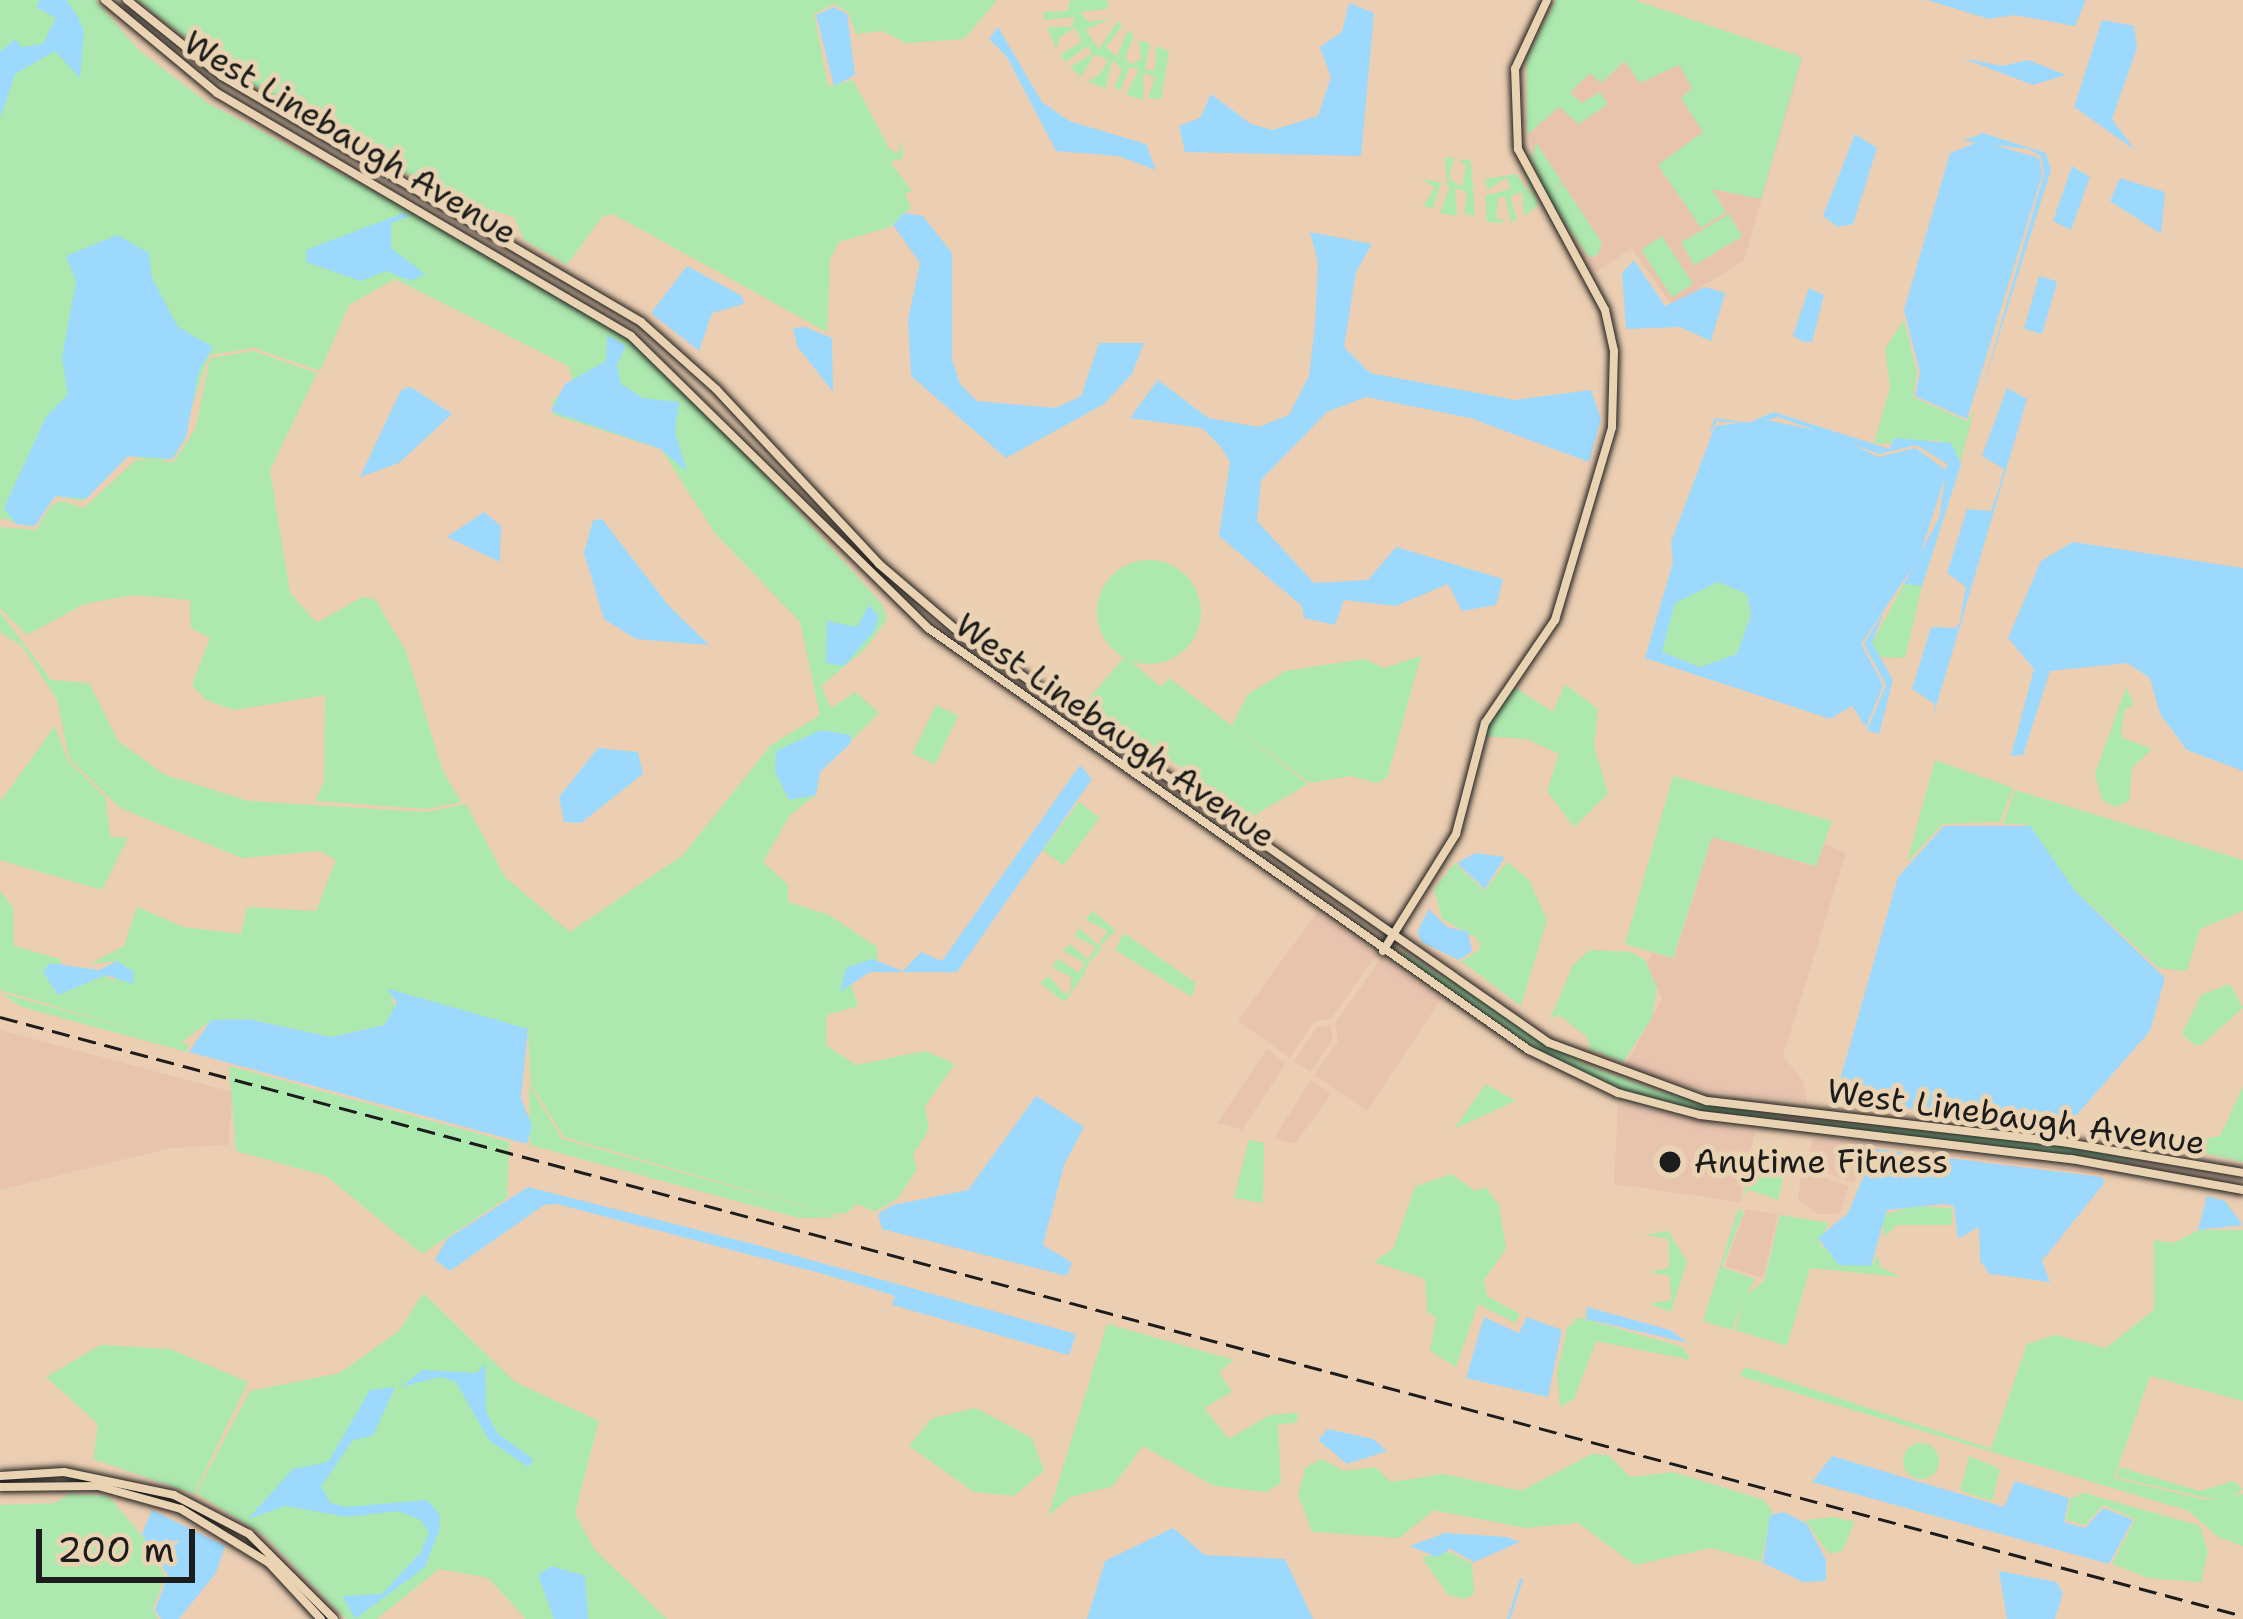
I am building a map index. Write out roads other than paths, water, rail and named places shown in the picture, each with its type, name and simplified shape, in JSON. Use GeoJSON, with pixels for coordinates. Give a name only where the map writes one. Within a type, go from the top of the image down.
{"type":"FeatureCollection","features":[{"type":"Feature","properties":{"kind":"main road","name":"West Linebaugh Avenue"},"geometry":{"type":"LineString","coordinates":[[105,0],[217,93],[601,314],[689,386],[920,621],[1383,950],[1558,1067],[1674,1109],[2243,1190]]}},
{"type":"Feature","properties":{"kind":"main road","name":"West Linebaugh Avenue"},"geometry":{"type":"LineString","coordinates":[[127,0],[234,84],[610,301],[690,363],[847,532],[941,618],[1392,938],[1549,1043],[1671,1092],[2243,1173]]}},
{"type":"Feature","properties":{"kind":"main road"},"geometry":{"type":"LineString","coordinates":[[1383,950],[1456,834],[1492,709],[1556,620],[1612,428],[1614,352],[1604,310],[1567,237],[1534,188],[1519,145],[1515,69],[1547,0]]}},
{"type":"Feature","properties":{"kind":"main road"},"geometry":{"type":"LineString","coordinates":[[601,314],[610,301]]}},
{"type":"Feature","properties":{"kind":"main road"},"geometry":{"type":"LineString","coordinates":[[0,1476],[64,1472],[174,1495],[249,1534],[334,1619]]}},
{"type":"Feature","properties":{"kind":"main road"},"geometry":{"type":"LineString","coordinates":[[0,1487],[98,1486],[181,1509],[268,1563],[321,1619]]}},
{"type":"Feature","properties":{"kind":"water"},"geometry":{"type":"Polygon","coordinates":[[[40,0],[66,0],[77,15],[84,31],[80,78],[55,51],[15,74],[0,118],[0,52],[15,39],[22,47],[43,44],[56,18],[36,7],[40,0]]]}},
{"type":"Feature","properties":{"kind":"water"},"geometry":{"type":"Polygon","coordinates":[[[1927,0],[2086,0],[2075,26],[2015,15],[1989,19],[1927,0]]]}},
{"type":"Feature","properties":{"kind":"water"},"geometry":{"type":"Polygon","coordinates":[[[1349,3],[1374,13],[1361,156],[1185,152],[1179,126],[1200,118],[1211,94],[1251,124],[1273,130],[1318,116],[1331,77],[1320,47],[1342,32],[1349,3]]]}},
{"type":"Feature","properties":{"kind":"water"},"geometry":{"type":"Polygon","coordinates":[[[834,7],[847,14],[855,75],[834,86],[816,15],[834,7]]]}},
{"type":"Feature","properties":{"kind":"water"},"geometry":{"type":"Polygon","coordinates":[[[2102,20],[2134,26],[2137,48],[2112,119],[2135,150],[2074,107],[2102,20]]]}},
{"type":"Feature","properties":{"kind":"water"},"geometry":{"type":"Polygon","coordinates":[[[998,27],[1042,102],[1069,121],[1146,144],[1156,170],[1118,156],[1056,151],[1007,57],[989,39],[998,27]]]}},
{"type":"Feature","properties":{"kind":"water"},"geometry":{"type":"Polygon","coordinates":[[[1962,58],[2002,66],[2028,60],[2066,75],[2033,85],[1962,58]]]}},
{"type":"Feature","properties":{"kind":"water"},"geometry":{"type":"Polygon","coordinates":[[[1983,133],[2046,153],[2051,170],[1980,396],[2044,174],[2041,156],[2028,149],[1963,141],[1983,133]]]}},
{"type":"Feature","properties":{"kind":"water"},"geometry":{"type":"Polygon","coordinates":[[[1855,134],[1877,148],[1853,224],[1838,227],[1823,216],[1855,134]]]}},
{"type":"Feature","properties":{"kind":"water"},"geometry":{"type":"Polygon","coordinates":[[[1981,141],[2039,158],[2042,175],[1967,419],[1915,396],[1920,373],[1904,310],[1950,153],[1981,141]]]}},
{"type":"Feature","properties":{"kind":"water"},"geometry":{"type":"Polygon","coordinates":[[[2072,166],[2090,177],[2071,230],[2053,221],[2072,166]]]}},
{"type":"Feature","properties":{"kind":"water"},"geometry":{"type":"Polygon","coordinates":[[[2120,178],[2165,192],[2161,234],[2110,201],[2120,178]]]}},
{"type":"Feature","properties":{"kind":"water"},"geometry":{"type":"Polygon","coordinates":[[[404,213],[410,216],[391,223],[391,248],[425,274],[411,281],[386,271],[361,281],[306,262],[306,250],[404,213]]]}},
{"type":"Feature","properties":{"kind":"water"},"geometry":{"type":"Polygon","coordinates":[[[904,213],[923,216],[952,253],[952,359],[960,384],[977,401],[1056,408],[1081,396],[1099,343],[1144,343],[1132,374],[1104,404],[1006,458],[911,376],[908,320],[920,263],[893,225],[904,213]]]}},
{"type":"Feature","properties":{"kind":"water"},"geometry":{"type":"Polygon","coordinates":[[[1310,232],[1372,244],[1356,272],[1344,347],[1370,373],[1515,400],[1591,390],[1601,419],[1589,462],[1470,418],[1366,397],[1327,412],[1261,480],[1257,521],[1314,583],[1368,580],[1396,547],[1503,579],[1496,605],[1462,611],[1448,584],[1396,606],[1344,600],[1335,625],[1304,618],[1302,606],[1219,536],[1230,462],[1221,447],[1202,428],[1130,418],[1158,380],[1208,418],[1259,427],[1289,415],[1309,376],[1315,325],[1318,262],[1310,232]]]}},
{"type":"Feature","properties":{"kind":"water"},"geometry":{"type":"Polygon","coordinates":[[[117,235],[149,253],[152,278],[178,327],[213,347],[199,371],[186,437],[172,459],[128,456],[86,499],[55,496],[35,526],[16,524],[4,508],[46,417],[68,394],[62,358],[76,281],[66,256],[117,235]]]}},
{"type":"Feature","properties":{"kind":"water"},"geometry":{"type":"Polygon","coordinates":[[[1634,260],[1665,306],[1705,287],[1725,293],[1711,341],[1680,327],[1626,329],[1622,273],[1634,260]]]}},
{"type":"Feature","properties":{"kind":"water"},"geometry":{"type":"Polygon","coordinates":[[[687,266],[742,296],[744,304],[712,313],[699,351],[651,313],[687,266]]]}},
{"type":"Feature","properties":{"kind":"water"},"geometry":{"type":"Polygon","coordinates":[[[2039,276],[2057,281],[2042,334],[2024,329],[2039,276]]]}},
{"type":"Feature","properties":{"kind":"water"},"geometry":{"type":"Polygon","coordinates":[[[1809,288],[1824,295],[1812,342],[1804,342],[1793,336],[1809,288]]]}},
{"type":"Feature","properties":{"kind":"water"},"geometry":{"type":"Polygon","coordinates":[[[805,327],[832,338],[833,392],[797,346],[793,328],[805,327]]]}},
{"type":"Feature","properties":{"kind":"water"},"geometry":{"type":"Polygon","coordinates":[[[607,335],[626,346],[617,365],[621,384],[643,398],[679,402],[675,432],[687,472],[661,449],[551,411],[565,384],[606,361],[607,335]]]}},
{"type":"Feature","properties":{"kind":"water"},"geometry":{"type":"Polygon","coordinates":[[[411,387],[452,414],[399,463],[360,477],[401,390],[411,387]]]}},
{"type":"Feature","properties":{"kind":"water"},"geometry":{"type":"Polygon","coordinates":[[[2007,388],[2027,399],[1933,717],[1935,704],[1912,689],[1931,627],[1956,628],[1960,621],[1966,587],[1947,573],[1967,509],[1991,511],[1999,488],[2004,469],[1982,456],[2007,388]]]}},
{"type":"Feature","properties":{"kind":"water"},"geometry":{"type":"Polygon","coordinates":[[[1774,412],[1889,449],[1895,438],[1951,443],[1961,464],[1922,586],[1904,584],[1939,518],[1947,464],[1917,445],[1879,454],[1779,417],[1748,424],[1717,421],[1709,435],[1715,418],[1748,423],[1774,412]]]}},
{"type":"Feature","properties":{"kind":"water"},"geometry":{"type":"Polygon","coordinates":[[[1767,420],[1832,434],[1878,457],[1916,448],[1947,471],[1919,558],[1861,644],[1883,685],[1866,727],[1852,706],[1830,719],[1645,658],[1673,562],[1671,542],[1715,426],[1767,420]],[[1718,582],[1675,603],[1662,652],[1700,667],[1737,654],[1751,615],[1747,594],[1718,582]]]}},
{"type":"Feature","properties":{"kind":"water"},"geometry":{"type":"Polygon","coordinates":[[[484,512],[501,526],[500,562],[447,537],[484,512]]]}},
{"type":"Feature","properties":{"kind":"water"},"geometry":{"type":"Polygon","coordinates":[[[602,519],[669,606],[709,645],[636,639],[604,619],[584,553],[593,520],[602,519]]]}},
{"type":"Feature","properties":{"kind":"water"},"geometry":{"type":"Polygon","coordinates":[[[2073,542],[2243,568],[2243,771],[2187,750],[2160,714],[2150,678],[2127,663],[2050,671],[2023,755],[2011,756],[2034,669],[2008,638],[2041,561],[2073,542]]]}},
{"type":"Feature","properties":{"kind":"water"},"geometry":{"type":"Polygon","coordinates":[[[869,605],[879,617],[874,631],[844,666],[826,663],[827,621],[857,627],[869,605]]]}},
{"type":"Feature","properties":{"kind":"water"},"geometry":{"type":"Polygon","coordinates":[[[1884,611],[1872,643],[1893,680],[1879,734],[1867,730],[1886,685],[1864,644],[1884,611]]]}},
{"type":"Feature","properties":{"kind":"water"},"geometry":{"type":"Polygon","coordinates":[[[821,730],[850,735],[851,743],[820,772],[816,795],[789,800],[775,771],[776,751],[821,730]]]}},
{"type":"Feature","properties":{"kind":"water"},"geometry":{"type":"Polygon","coordinates":[[[598,748],[638,752],[643,774],[581,823],[564,822],[559,797],[598,748]]]}},
{"type":"Feature","properties":{"kind":"water"},"geometry":{"type":"Polygon","coordinates":[[[1080,765],[1092,779],[957,972],[870,972],[840,992],[846,968],[872,959],[903,971],[921,952],[942,961],[1080,765]]]}},
{"type":"Feature","properties":{"kind":"water"},"geometry":{"type":"Polygon","coordinates":[[[1944,826],[2030,826],[2076,892],[2165,978],[2150,1031],[2067,1126],[1958,1118],[1836,1094],[1898,877],[1944,826]]]}},
{"type":"Feature","properties":{"kind":"water"},"geometry":{"type":"Polygon","coordinates":[[[1475,853],[1505,857],[1485,889],[1457,863],[1475,853]]]}},
{"type":"Feature","properties":{"kind":"water"},"geometry":{"type":"Polygon","coordinates":[[[1429,909],[1447,927],[1468,932],[1472,951],[1459,960],[1422,942],[1417,932],[1429,909]]]}},
{"type":"Feature","properties":{"kind":"water"},"geometry":{"type":"Polygon","coordinates":[[[117,961],[134,972],[133,984],[106,975],[58,995],[43,972],[50,963],[99,970],[117,961]]]}},
{"type":"Feature","properties":{"kind":"water"},"geometry":{"type":"Polygon","coordinates":[[[386,988],[528,1029],[521,1098],[532,1126],[527,1144],[189,1052],[211,1020],[248,1019],[331,1037],[385,1025],[397,1002],[386,988]]]}},
{"type":"Feature","properties":{"kind":"water"},"geometry":{"type":"Polygon","coordinates":[[[1036,1096],[1084,1127],[1064,1165],[1043,1245],[1072,1263],[1067,1276],[882,1229],[878,1214],[893,1205],[968,1190],[1036,1096]]]}},
{"type":"Feature","properties":{"kind":"water"},"geometry":{"type":"Polygon","coordinates":[[[1875,1149],[2101,1177],[2105,1182],[2042,1261],[2050,1282],[1990,1274],[1980,1261],[1979,1227],[1958,1239],[1954,1206],[1943,1204],[1887,1210],[1871,1266],[1839,1265],[1818,1238],[1848,1213],[1875,1149]]]}},
{"type":"Feature","properties":{"kind":"water"},"geometry":{"type":"Polygon","coordinates":[[[528,1187],[1076,1334],[1069,1355],[892,1305],[895,1296],[827,1275],[557,1204],[544,1205],[450,1271],[435,1260],[447,1239],[528,1187]]]}},
{"type":"Feature","properties":{"kind":"water"},"geometry":{"type":"Polygon","coordinates":[[[2207,1196],[2225,1201],[2243,1225],[2198,1230],[2207,1196]]]}},
{"type":"Feature","properties":{"kind":"water"},"geometry":{"type":"Polygon","coordinates":[[[1587,1307],[1670,1330],[1688,1343],[1586,1319],[1587,1307]]]}},
{"type":"Feature","properties":{"kind":"water"},"geometry":{"type":"Polygon","coordinates":[[[1484,1317],[1519,1333],[1527,1317],[1562,1330],[1548,1397],[1466,1378],[1484,1317]]]}},
{"type":"Feature","properties":{"kind":"water"},"geometry":{"type":"Polygon","coordinates":[[[485,1364],[486,1411],[497,1433],[534,1460],[528,1467],[489,1440],[456,1382],[440,1377],[400,1387],[423,1370],[476,1373],[485,1364]]]}},
{"type":"Feature","properties":{"kind":"water"},"geometry":{"type":"Polygon","coordinates":[[[395,1387],[373,1436],[353,1440],[321,1487],[331,1503],[347,1507],[427,1500],[440,1515],[439,1530],[425,1567],[355,1619],[343,1596],[382,1594],[420,1553],[429,1533],[421,1520],[398,1511],[347,1517],[285,1506],[248,1519],[293,1469],[328,1462],[370,1390],[395,1387]]]}},
{"type":"Feature","properties":{"kind":"water"},"geometry":{"type":"Polygon","coordinates":[[[1328,1429],[1373,1439],[1387,1451],[1347,1464],[1318,1440],[1328,1429]]]}},
{"type":"Feature","properties":{"kind":"water"},"geometry":{"type":"Polygon","coordinates":[[[1832,1456],[2004,1507],[2015,1481],[2069,1498],[2064,1522],[2085,1528],[2103,1508],[2133,1520],[2109,1564],[1812,1482],[1832,1456]]]}},
{"type":"Feature","properties":{"kind":"water"},"geometry":{"type":"Polygon","coordinates":[[[152,1510],[225,1546],[216,1573],[179,1619],[161,1619],[155,1610],[168,1575],[142,1534],[152,1510]]]}},
{"type":"Feature","properties":{"kind":"water"},"geometry":{"type":"Polygon","coordinates":[[[1784,1512],[1807,1524],[1826,1560],[1826,1581],[1803,1582],[1763,1563],[1770,1515],[1784,1512]]]}},
{"type":"Feature","properties":{"kind":"water"},"geometry":{"type":"Polygon","coordinates":[[[1173,1528],[1205,1555],[1285,1559],[1313,1619],[1087,1619],[1105,1561],[1173,1528]]]}},
{"type":"Feature","properties":{"kind":"water"},"geometry":{"type":"Polygon","coordinates":[[[1445,1533],[1520,1542],[1474,1562],[1450,1549],[1437,1557],[1410,1546],[1445,1533]]]}},
{"type":"Feature","properties":{"kind":"water"},"geometry":{"type":"Polygon","coordinates":[[[552,1566],[585,1576],[588,1619],[554,1619],[538,1575],[552,1566]]]}},
{"type":"Feature","properties":{"kind":"water"},"geometry":{"type":"Polygon","coordinates":[[[1999,1571],[2056,1582],[2063,1593],[2055,1619],[2007,1619],[1999,1571]]]}},
{"type":"Feature","properties":{"kind":"waterway"},"geometry":{"type":"LineString","coordinates":[[1508,1619],[1521,1579]]}},
{"type":"Feature","properties":{"kind":"railway"},"geometry":{"type":"LineString","coordinates":[[0,1017],[2243,1616]]}},
{"type":"Feature","properties":{"kind":"place","name":"Anytime Fitness"},"geometry":{"type":"Point","coordinates":[1670,1162]}}]}
